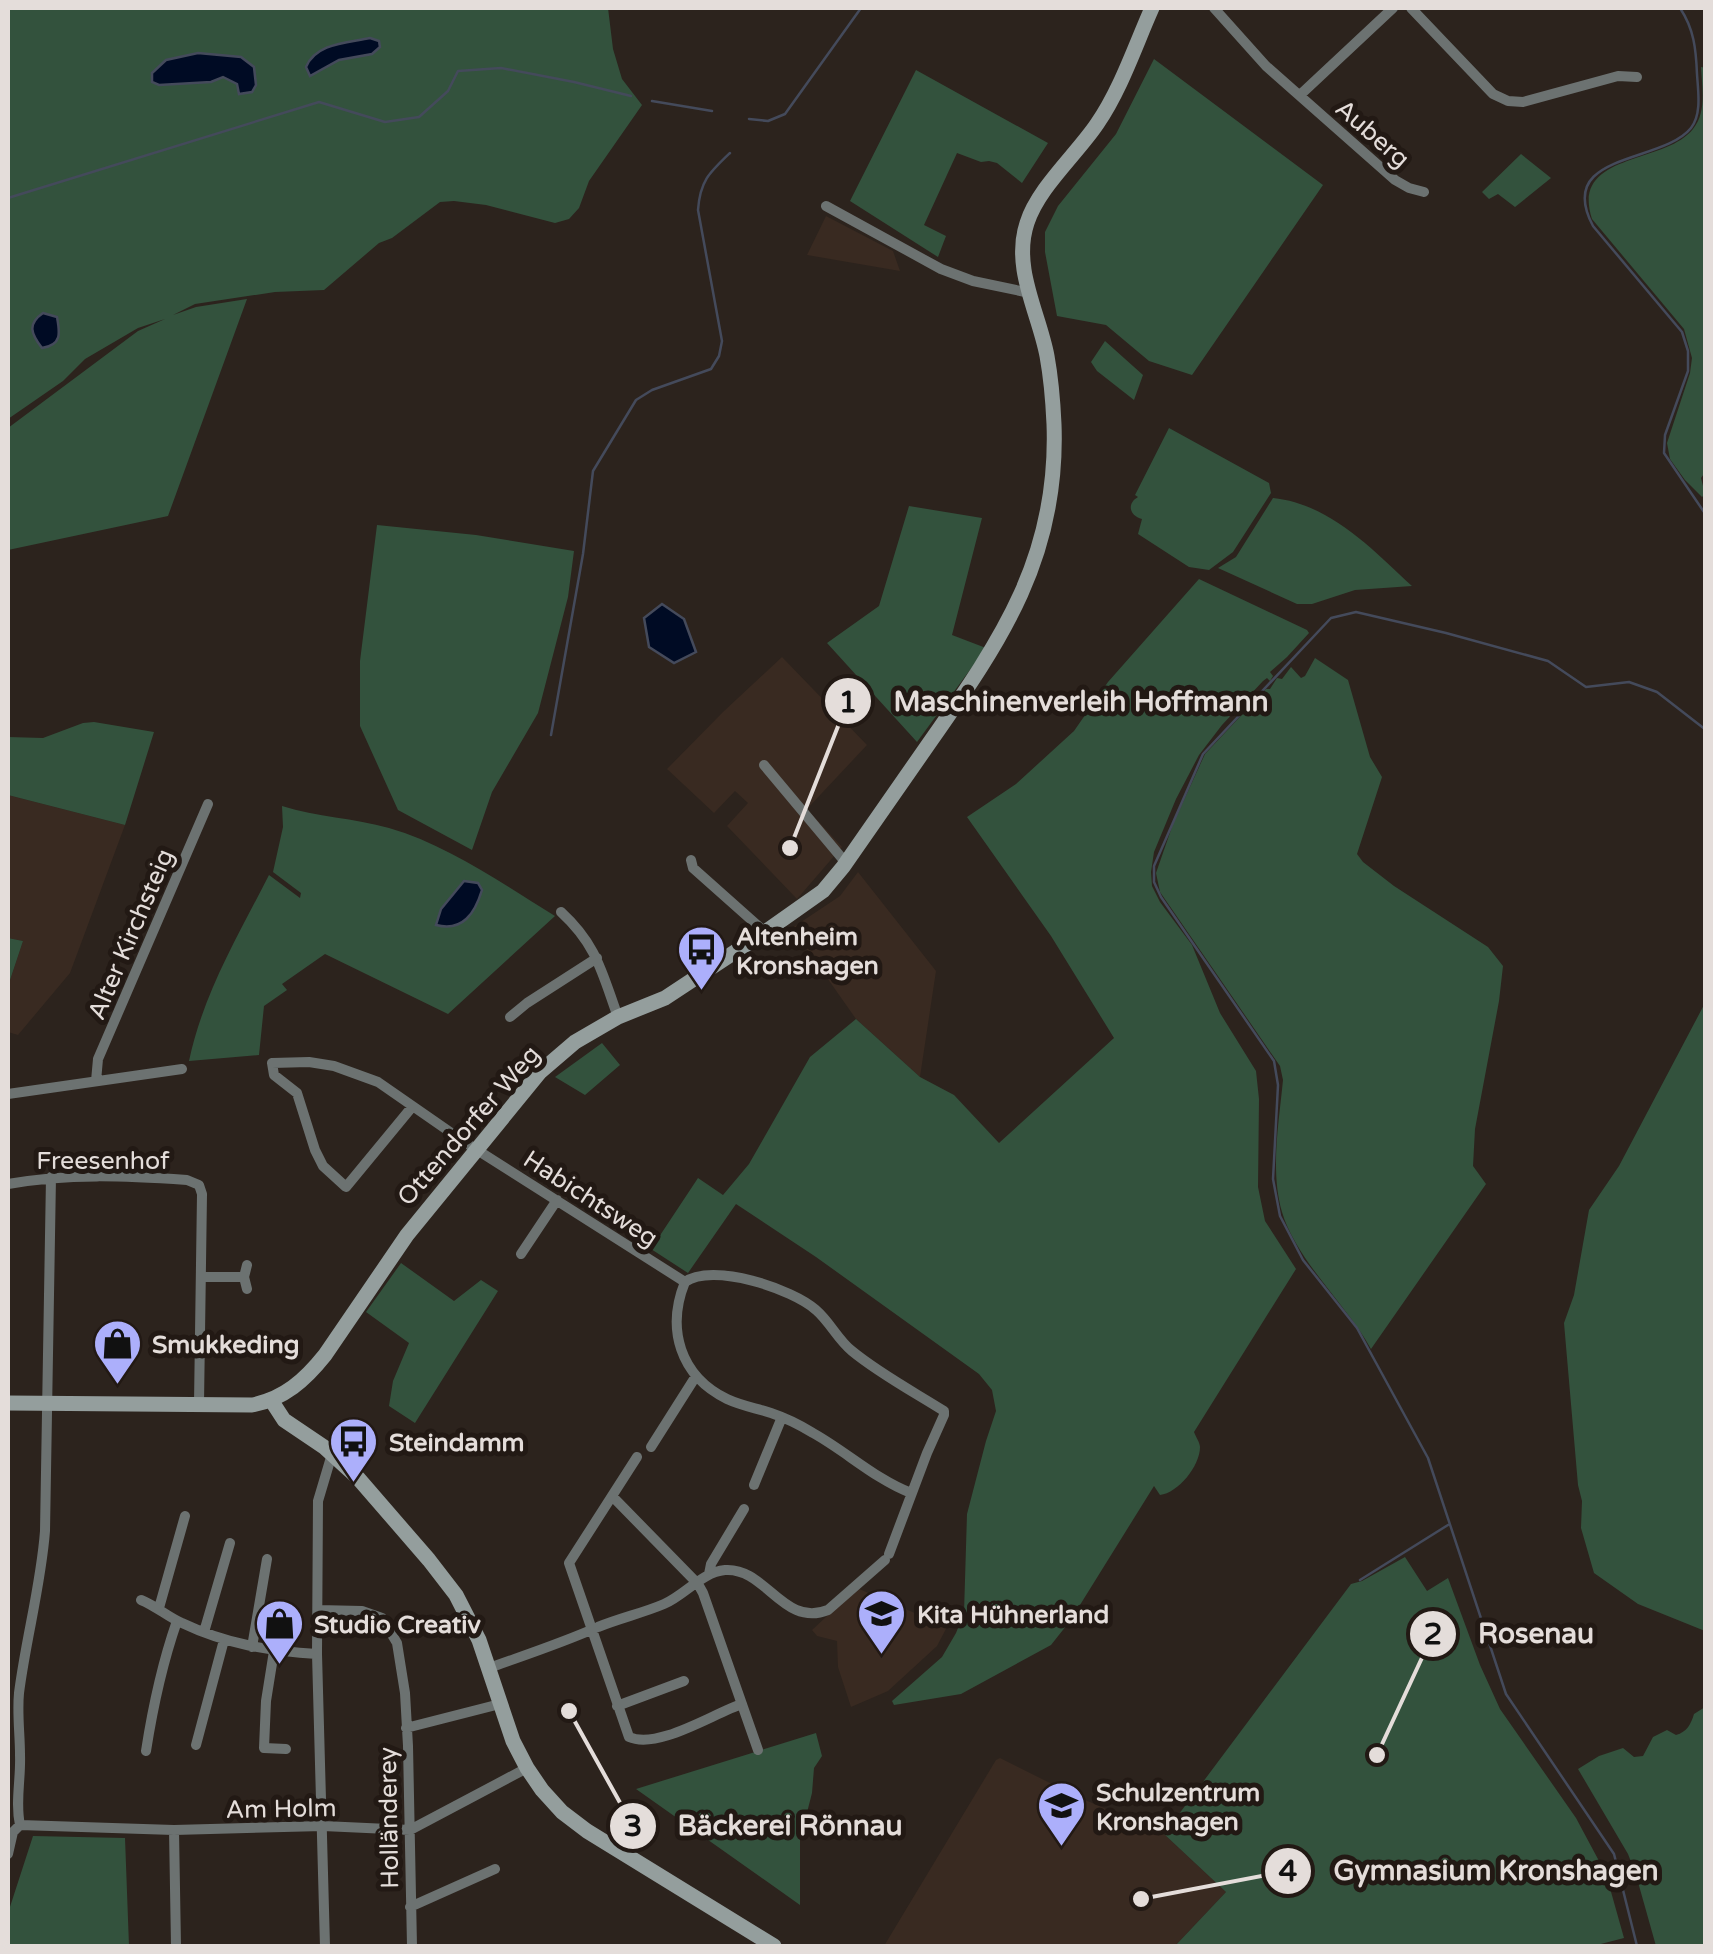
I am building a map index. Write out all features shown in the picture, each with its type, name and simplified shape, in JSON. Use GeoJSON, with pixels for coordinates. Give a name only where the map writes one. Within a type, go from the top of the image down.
{"type":"FeatureCollection","features":[{"type":"Feature","properties":{"kind":"main road","name":"Ottendorfer Weg"},"geometry":{"type":"LineString","coordinates":[[271,1400],[312,1371],[407,1235],[540,1072],[575,1042],[618,1017],[665,998],[823,891],[1002,635],[1035,560],[1050,494],[1054,425],[1047,354],[1030,292],[1024,236],[1035,204],[1108,107],[1152,8]]}},
{"type":"Feature","properties":{"kind":"main road"},"geometry":{"type":"LineString","coordinates":[[8,1403],[252,1404],[271,1400],[284,1420],[332,1454],[372,1494],[456,1595],[489,1668],[520,1772],[569,1818],[756,1942],[774,1946]]}},
{"type":"Feature","properties":{"kind":"street","name":"Auberg"},"geometry":{"type":"LineString","coordinates":[[1300,96],[1394,8]]}},
{"type":"Feature","properties":{"kind":"street"},"geometry":{"type":"LineString","coordinates":[[1411,8],[1494,94],[1508,101],[1522,102],[1618,76],[1637,77]]}},
{"type":"Feature","properties":{"kind":"street","name":"Auberg"},"geometry":{"type":"LineString","coordinates":[[1221,10],[1266,66],[1394,180],[1424,192]]}},
{"type":"Feature","properties":{"kind":"street"},"geometry":{"type":"LineString","coordinates":[[826,206],[941,269],[973,281],[1030,292]]}},
{"type":"Feature","properties":{"kind":"street"},"geometry":{"type":"LineString","coordinates":[[764,765],[846,863]]}},
{"type":"Feature","properties":{"kind":"street","name":"Alter Kirchsteig"},"geometry":{"type":"LineString","coordinates":[[96,1082],[98,1059],[208,804]]}},
{"type":"Feature","properties":{"kind":"street"},"geometry":{"type":"LineString","coordinates":[[690,860],[694,868],[765,932]]}},
{"type":"Feature","properties":{"kind":"street"},"geometry":{"type":"LineString","coordinates":[[561,912],[580,930],[597,958],[618,1017]]}},
{"type":"Feature","properties":{"kind":"street"},"geometry":{"type":"LineString","coordinates":[[510,1017],[597,958]]}},
{"type":"Feature","properties":{"kind":"street","name":"Habichtsweg"},"geometry":{"type":"LineString","coordinates":[[412,1107],[346,1187],[323,1166],[297,1093],[274,1075],[272,1063],[334,1066],[378,1082],[685,1282]]}},
{"type":"Feature","properties":{"kind":"street"},"geometry":{"type":"LineString","coordinates":[[8,1094],[182,1069]]}},
{"type":"Feature","properties":{"kind":"street","name":"Freesenhof"},"geometry":{"type":"LineString","coordinates":[[8,1184],[51,1177],[108,1175],[187,1180],[199,1185],[201,1276]]}},
{"type":"Feature","properties":{"kind":"street"},"geometry":{"type":"LineString","coordinates":[[8,1854],[13,1832],[20,1825],[19,1694],[43,1564],[51,1177]]}},
{"type":"Feature","properties":{"kind":"street"},"geometry":{"type":"LineString","coordinates":[[521,1254],[557,1200]]}},
{"type":"Feature","properties":{"kind":"street"},"geometry":{"type":"LineString","coordinates":[[198,1404],[201,1276],[246,1277]]}},
{"type":"Feature","properties":{"kind":"street"},"geometry":{"type":"LineString","coordinates":[[489,1668],[666,1604],[709,1574],[735,1571],[752,1578],[791,1608],[812,1615],[828,1610],[887,1557],[944,1412],[851,1350],[816,1310],[776,1287],[731,1277],[692,1277],[685,1282],[677,1306],[676,1331],[696,1376],[729,1400],[782,1417],[830,1442],[891,1485],[911,1493]]}},
{"type":"Feature","properties":{"kind":"street"},"geometry":{"type":"LineString","coordinates":[[652,1447],[696,1376]]}},
{"type":"Feature","properties":{"kind":"street"},"geometry":{"type":"LineString","coordinates":[[754,1485],[782,1417]]}},
{"type":"Feature","properties":{"kind":"street"},"geometry":{"type":"LineString","coordinates":[[326,1946],[318,1502],[332,1454]]}},
{"type":"Feature","properties":{"kind":"street"},"geometry":{"type":"LineString","coordinates":[[637,1457],[569,1562],[629,1736],[635,1740],[670,1734],[742,1704]]}},
{"type":"Feature","properties":{"kind":"street"},"geometry":{"type":"LineString","coordinates":[[612,1496],[698,1584],[758,1750]]}},
{"type":"Feature","properties":{"kind":"street"},"geometry":{"type":"LineString","coordinates":[[709,1574],[710,1564],[744,1509]]}},
{"type":"Feature","properties":{"kind":"street"},"geometry":{"type":"LineString","coordinates":[[159,1608],[185,1516]]}},
{"type":"Feature","properties":{"kind":"street"},"geometry":{"type":"LineString","coordinates":[[204,1632],[230,1543]]}},
{"type":"Feature","properties":{"kind":"street"},"geometry":{"type":"LineString","coordinates":[[252,1647],[266,1559]]}},
{"type":"Feature","properties":{"kind":"street"},"geometry":{"type":"LineString","coordinates":[[141,1600],[177,1621],[224,1640],[274,1652],[318,1654]]}},
{"type":"Feature","properties":{"kind":"street","name":"Holländerey"},"geometry":{"type":"LineString","coordinates":[[318,1610],[362,1610],[382,1618],[397,1643],[405,1692],[412,1946]]}},
{"type":"Feature","properties":{"kind":"street"},"geometry":{"type":"LineString","coordinates":[[146,1750],[154,1700],[177,1621]]}},
{"type":"Feature","properties":{"kind":"street"},"geometry":{"type":"LineString","coordinates":[[196,1745],[224,1640]]}},
{"type":"Feature","properties":{"kind":"street"},"geometry":{"type":"LineString","coordinates":[[274,1652],[264,1748],[286,1749]]}},
{"type":"Feature","properties":{"kind":"street"},"geometry":{"type":"LineString","coordinates":[[617,1706],[684,1681]]}},
{"type":"Feature","properties":{"kind":"street","name":"Holländerey"},"geometry":{"type":"LineString","coordinates":[[406,1728],[500,1704]]}},
{"type":"Feature","properties":{"kind":"street"},"geometry":{"type":"LineString","coordinates":[[410,1830],[520,1772]]}},
{"type":"Feature","properties":{"kind":"street","name":"Am Holm"},"geometry":{"type":"LineString","coordinates":[[20,1825],[174,1830],[324,1826],[410,1830]]}},
{"type":"Feature","properties":{"kind":"street"},"geometry":{"type":"LineString","coordinates":[[174,1830],[176,1946]]}},
{"type":"Feature","properties":{"kind":"street","name":"Holländerey"},"geometry":{"type":"LineString","coordinates":[[410,1907],[495,1869]]}},
{"type":"Feature","properties":{"kind":"shaded area"},"geometry":{"type":"Polygon","coordinates":[[[826,216],[893,251],[900,271],[807,255],[826,216]]]}},
{"type":"Feature","properties":{"kind":"shaded area"},"geometry":{"type":"Polygon","coordinates":[[[782,657],[867,745],[807,809],[842,847],[797,899],[727,826],[748,803],[735,791],[714,813],[667,769],[782,657]]]}},
{"type":"Feature","properties":{"kind":"shaded area"},"geometry":{"type":"Polygon","coordinates":[[[8,795],[125,825],[70,973],[18,1035],[8,1032],[8,986],[23,941],[8,938],[8,795]]]}},
{"type":"Feature","properties":{"kind":"shaded area"},"geometry":{"type":"Polygon","coordinates":[[[858,872],[936,971],[920,1077],[856,1019],[792,928],[840,896],[858,872]]]}},
{"type":"Feature","properties":{"kind":"shaded area","name":"Kita Hühnerland"},"geometry":{"type":"Polygon","coordinates":[[[857,1588],[947,1627],[937,1646],[888,1691],[851,1707],[838,1667],[837,1641],[817,1636],[812,1630],[857,1588]]]}},
{"type":"Feature","properties":{"kind":"shaded area","name":"Schulzentrum Kronshagen"},"geometry":{"type":"Polygon","coordinates":[[[1000,1758],[1164,1834],[1226,1892],[1175,1946],[884,1946],[1000,1758]]]}},
{"type":"Feature","properties":{"kind":"green space"},"geometry":{"type":"Polygon","coordinates":[[[8,8],[608,8],[613,49],[622,79],[642,105],[589,181],[579,208],[569,219],[555,223],[486,205],[440,202],[392,238],[379,243],[324,290],[275,292],[195,304],[173,315],[247,299],[168,516],[8,550],[8,428],[138,331],[165,319],[138,328],[85,359],[63,381],[8,419],[8,8]]]}},
{"type":"Feature","properties":{"kind":"green space"},"geometry":{"type":"Polygon","coordinates":[[[1154,59],[1323,185],[1192,375],[1149,361],[1106,325],[1057,316],[1045,252],[1045,232],[1058,206],[1116,134],[1154,59]]]}},
{"type":"Feature","properties":{"kind":"green space"},"geometry":{"type":"Polygon","coordinates":[[[1701,67],[1706,68],[1706,471],[1701,478],[1705,494],[1702,497],[1670,459],[1667,443],[1690,373],[1692,358],[1684,329],[1592,219],[1589,197],[1595,182],[1607,171],[1662,149],[1693,129],[1702,107],[1701,67]]]}},
{"type":"Feature","properties":{"kind":"green space"},"geometry":{"type":"Polygon","coordinates":[[[916,70],[1048,143],[1022,183],[997,163],[957,153],[924,225],[946,236],[938,257],[850,201],[916,70]]]}},
{"type":"Feature","properties":{"kind":"green space"},"geometry":{"type":"Polygon","coordinates":[[[1521,154],[1551,178],[1515,207],[1498,194],[1489,199],[1482,192],[1521,154]]]}},
{"type":"Feature","properties":{"kind":"green space"},"geometry":{"type":"Polygon","coordinates":[[[1105,341],[1143,375],[1134,400],[1091,362],[1105,341]]]}},
{"type":"Feature","properties":{"kind":"green space"},"geometry":{"type":"Polygon","coordinates":[[[1169,428],[1269,483],[1271,493],[1233,552],[1209,570],[1189,567],[1138,534],[1142,519],[1131,509],[1132,503],[1169,428]]]}},
{"type":"Feature","properties":{"kind":"green space"},"geometry":{"type":"Polygon","coordinates":[[[1273,498],[1313,509],[1349,530],[1412,586],[1355,590],[1312,604],[1297,604],[1218,568],[1236,557],[1273,498]]]}},
{"type":"Feature","properties":{"kind":"green space"},"geometry":{"type":"Polygon","coordinates":[[[909,506],[982,518],[952,635],[986,648],[917,742],[827,643],[879,606],[909,506]]]}},
{"type":"Feature","properties":{"kind":"green space"},"geometry":{"type":"Polygon","coordinates":[[[377,525],[476,535],[574,551],[568,597],[538,713],[492,792],[472,850],[398,810],[360,726],[360,661],[377,525]]]}},
{"type":"Feature","properties":{"kind":"green space"},"geometry":{"type":"Polygon","coordinates":[[[1199,579],[1309,633],[1270,672],[1270,681],[1263,681],[1199,755],[1154,852],[1151,872],[1152,886],[1160,902],[1192,945],[1220,1013],[1256,1071],[1258,1187],[1265,1221],[1296,1269],[1194,1432],[1200,1447],[1192,1470],[1167,1493],[1160,1495],[1154,1486],[1051,1645],[961,1694],[894,1705],[892,1701],[942,1657],[964,1613],[967,1514],[996,1411],[992,1390],[979,1374],[736,1204],[688,1273],[651,1249],[698,1178],[723,1195],[749,1164],[810,1057],[856,1019],[920,1077],[954,1095],[999,1143],[1114,1038],[1051,936],[967,817],[1016,784],[1074,731],[1108,682],[1199,579]]]}},
{"type":"Feature","properties":{"kind":"green space"},"geometry":{"type":"Polygon","coordinates":[[[1315,658],[1348,680],[1370,757],[1382,777],[1357,854],[1394,886],[1488,947],[1503,966],[1475,1129],[1473,1166],[1486,1184],[1371,1349],[1298,1247],[1282,1212],[1276,1163],[1283,1080],[1280,1066],[1160,892],[1156,873],[1205,754],[1277,678],[1282,679],[1291,667],[1301,678],[1305,676],[1315,658]]]}},
{"type":"Feature","properties":{"kind":"green space"},"geometry":{"type":"Polygon","coordinates":[[[94,722],[154,732],[125,825],[8,795],[8,737],[43,738],[94,722]]]}},
{"type":"Feature","properties":{"kind":"green space"},"geometry":{"type":"Polygon","coordinates":[[[282,806],[411,835],[475,866],[555,916],[448,1014],[325,954],[282,984],[287,990],[264,1006],[259,1055],[189,1061],[212,989],[269,875],[300,898],[301,893],[273,872],[283,827],[282,806]]]}},
{"type":"Feature","properties":{"kind":"green space"},"geometry":{"type":"Polygon","coordinates":[[[8,938],[23,941],[8,986],[8,938]]]}},
{"type":"Feature","properties":{"kind":"green space"},"geometry":{"type":"Polygon","coordinates":[[[1705,1003],[1705,1631],[1638,1604],[1594,1573],[1581,1528],[1582,1501],[1564,1323],[1574,1295],[1589,1210],[1619,1166],[1705,1003]]]}},
{"type":"Feature","properties":{"kind":"green space"},"geometry":{"type":"Polygon","coordinates":[[[602,1043],[620,1065],[585,1095],[555,1077],[602,1043]]]}},
{"type":"Feature","properties":{"kind":"green space"},"geometry":{"type":"Polygon","coordinates":[[[401,1263],[454,1301],[481,1280],[498,1291],[415,1423],[389,1406],[393,1381],[409,1343],[366,1312],[401,1263]]]}},
{"type":"Feature","properties":{"kind":"green space"},"geometry":{"type":"Polygon","coordinates":[[[1405,1557],[1427,1591],[1448,1578],[1500,1709],[1576,1818],[1606,1874],[1624,1938],[1593,1946],[1175,1946],[1226,1892],[1164,1834],[1351,1584],[1405,1557]]]}},
{"type":"Feature","properties":{"kind":"green space"},"geometry":{"type":"Polygon","coordinates":[[[1705,1707],[1705,1946],[1656,1946],[1628,1854],[1578,1769],[1623,1748],[1634,1757],[1643,1756],[1653,1737],[1667,1730],[1676,1735],[1683,1732],[1694,1714],[1705,1707]]]}},
{"type":"Feature","properties":{"kind":"green space"},"geometry":{"type":"Polygon","coordinates":[[[816,1733],[822,1756],[814,1768],[800,1840],[800,1905],[636,1789],[816,1733]]]}},
{"type":"Feature","properties":{"kind":"green space"},"geometry":{"type":"Polygon","coordinates":[[[33,1836],[125,1838],[129,1946],[8,1946],[8,1913],[33,1836]]]}},
{"type":"Feature","properties":{"kind":"water"},"geometry":{"type":"Polygon","coordinates":[[[370,38],[379,41],[380,47],[372,54],[339,60],[310,76],[306,67],[317,53],[333,45],[370,38]]]}},
{"type":"Feature","properties":{"kind":"water"},"geometry":{"type":"Polygon","coordinates":[[[198,53],[241,57],[254,67],[256,85],[252,92],[239,94],[237,84],[223,77],[211,82],[152,82],[152,73],[166,60],[198,53]]]}},
{"type":"Feature","properties":{"kind":"water"},"geometry":{"type":"Polygon","coordinates":[[[43,313],[57,317],[59,333],[53,344],[42,348],[32,329],[43,313]]]}},
{"type":"Feature","properties":{"kind":"water"},"geometry":{"type":"Polygon","coordinates":[[[662,604],[684,619],[696,652],[674,663],[649,647],[644,618],[662,604]]]}},
{"type":"Feature","properties":{"kind":"water"},"geometry":{"type":"Polygon","coordinates":[[[464,881],[478,883],[482,890],[476,906],[461,923],[436,925],[441,909],[464,881]]]}},
{"type":"Feature","properties":{"kind":"waterway"},"geometry":{"type":"LineString","coordinates":[[749,119],[768,121],[785,114],[861,8]]}},
{"type":"Feature","properties":{"kind":"waterway"},"geometry":{"type":"LineString","coordinates":[[1680,8],[1695,48],[1697,116],[1691,128],[1677,140],[1599,172],[1588,185],[1585,202],[1593,226],[1682,332],[1688,351],[1688,371],[1665,435],[1664,453],[1706,515]]}},
{"type":"Feature","properties":{"kind":"waterway"},"geometry":{"type":"LineString","coordinates":[[8,198],[319,102],[385,122],[419,117],[448,91],[458,71],[501,68],[631,96]]}},
{"type":"Feature","properties":{"kind":"waterway"},"geometry":{"type":"LineString","coordinates":[[652,101],[712,111]]}},
{"type":"Feature","properties":{"kind":"waterway"},"geometry":{"type":"LineString","coordinates":[[551,735],[583,554],[593,471],[636,400],[652,390],[711,369],[719,356],[722,341],[698,210],[707,178],[730,153]]}},
{"type":"Feature","properties":{"kind":"waterway"},"geometry":{"type":"LineString","coordinates":[[1637,1946],[1614,1854],[1506,1694],[1428,1458],[1357,1328],[1303,1260],[1280,1216],[1273,1179],[1278,1085],[1274,1061],[1161,897],[1154,882],[1154,866],[1203,754],[1331,618],[1356,612],[1446,633],[1548,661],[1586,687],[1629,682],[1657,692],[1706,730]]}},
{"type":"Feature","properties":{"kind":"waterway"},"geometry":{"type":"LineString","coordinates":[[1360,1580],[1448,1525]]}},
{"type":"Feature","properties":{"kind":"place","name":"Maschinenverleih Hoffmann"},"geometry":{"type":"Point","coordinates":[790,848]}},
{"type":"Feature","properties":{"kind":"place","name":"Altenheim Kronshagen"},"geometry":{"type":"Point","coordinates":[701,992]}},
{"type":"Feature","properties":{"kind":"place","name":"Smukkeding"},"geometry":{"type":"Point","coordinates":[117,1386]}},
{"type":"Feature","properties":{"kind":"place","name":"Steindamm"},"geometry":{"type":"Point","coordinates":[354,1484]}},
{"type":"Feature","properties":{"kind":"place","name":"Kita Hühnerland"},"geometry":{"type":"Point","coordinates":[882,1656]}},
{"type":"Feature","properties":{"kind":"place","name":"Studio Creativ"},"geometry":{"type":"Point","coordinates":[279,1666]}},
{"type":"Feature","properties":{"kind":"place","name":"Bäckerei Rönnau"},"geometry":{"type":"Point","coordinates":[569,1711]}},
{"type":"Feature","properties":{"kind":"place","name":"Rosenau"},"geometry":{"type":"Point","coordinates":[1377,1755]}},
{"type":"Feature","properties":{"kind":"place","name":"Schulzentrum Kronshagen"},"geometry":{"type":"Point","coordinates":[1061,1848]}},
{"type":"Feature","properties":{"kind":"place","name":"Gymnasium Kronshagen"},"geometry":{"type":"Point","coordinates":[1141,1899]}}]}
